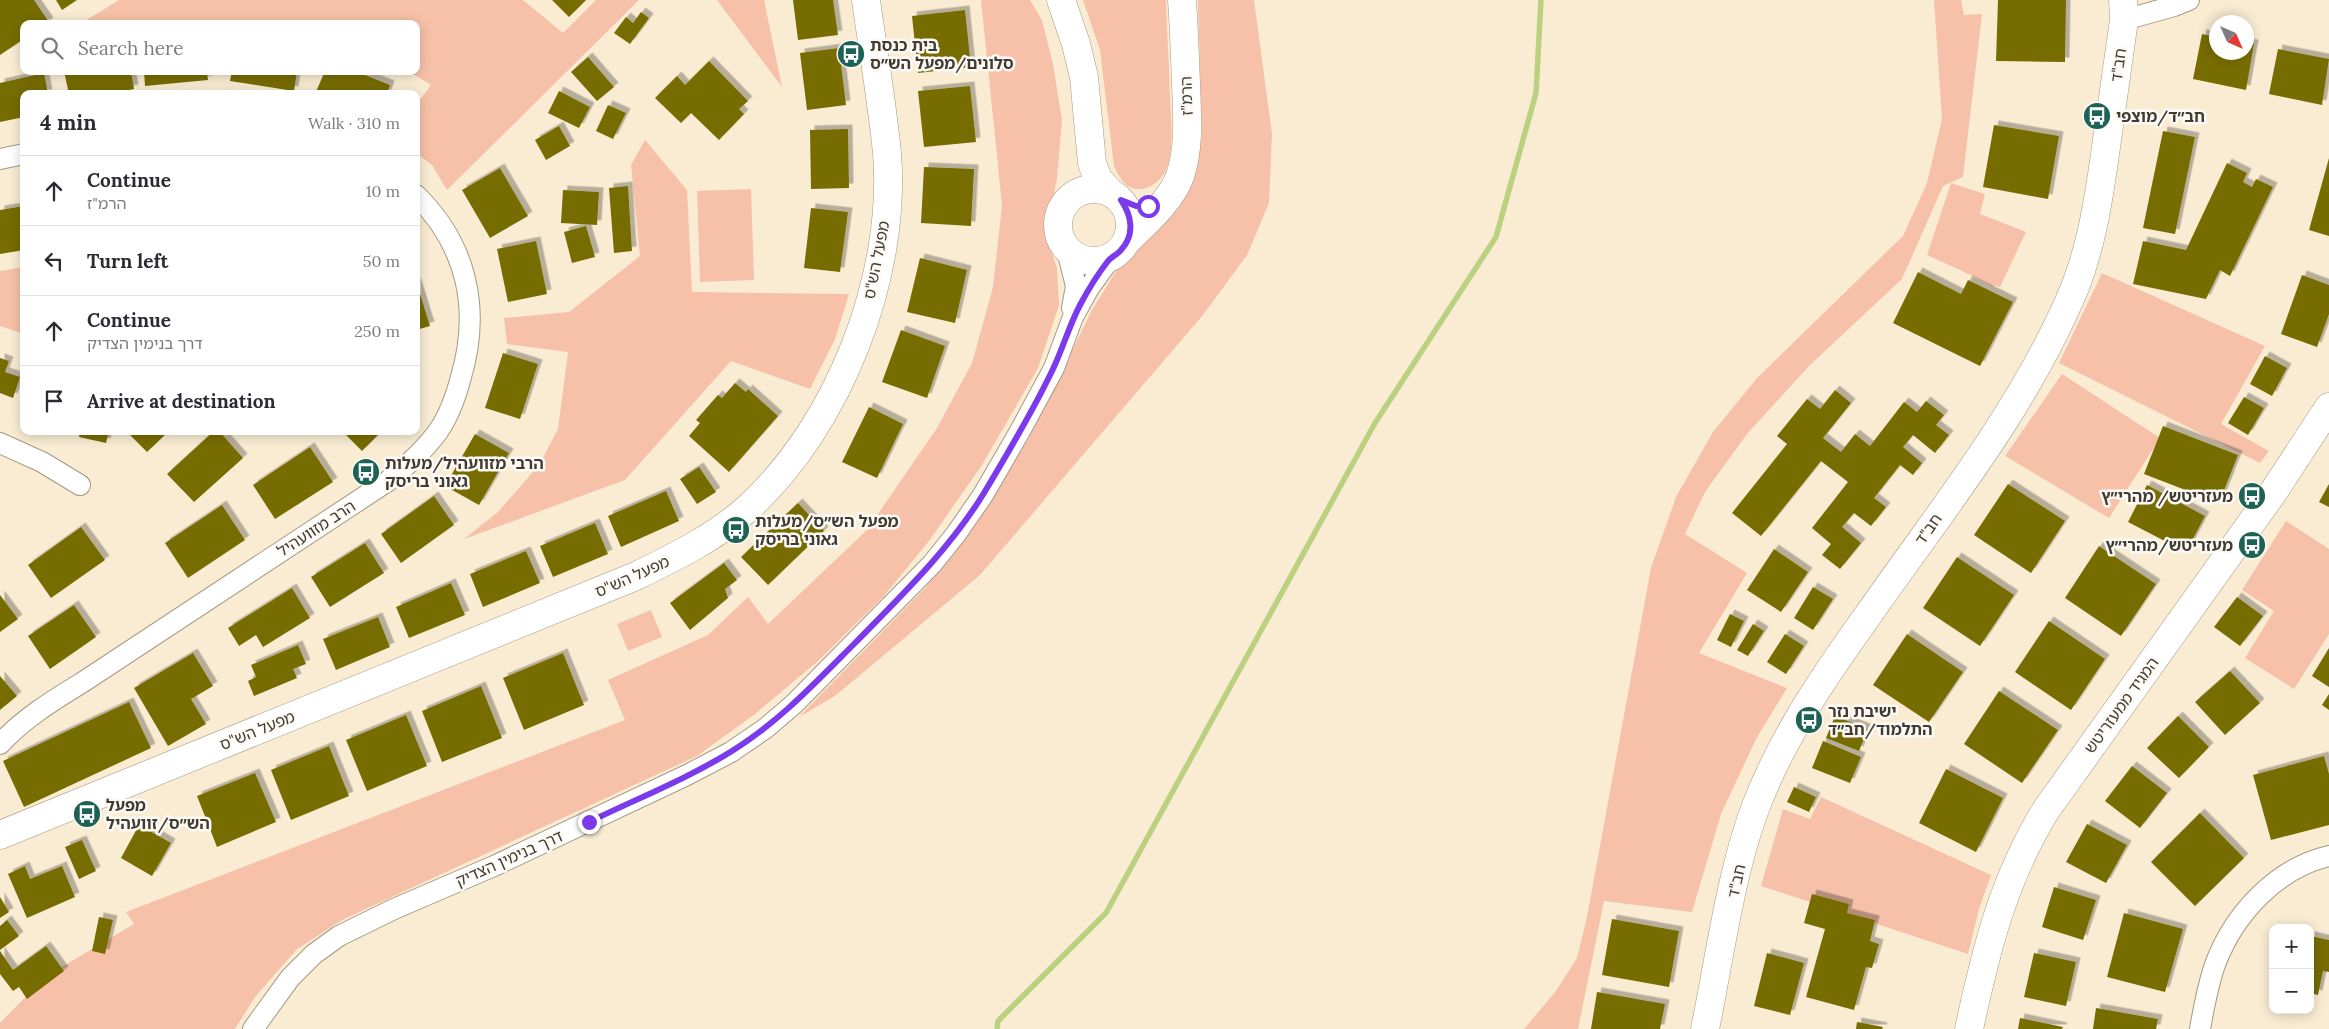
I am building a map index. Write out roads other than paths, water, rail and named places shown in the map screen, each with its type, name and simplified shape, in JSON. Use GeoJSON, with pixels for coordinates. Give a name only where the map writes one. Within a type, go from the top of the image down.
{"type":"FeatureCollection","features":[{"type":"Feature","properties":{"kind":"street","name":"מפעל הש\"ס"},"geometry":{"type":"LineString","coordinates":[[0,834],[636,576],[716,532],[747,509],[775,482],[802,448],[821,417],[844,376],[857,342],[872,291],[883,240],[887,198],[887,154],[866,0]]}},
{"type":"Feature","properties":{"kind":"street"},"geometry":{"type":"LineString","coordinates":[[1061,0],[1076,44],[1087,105],[1092,163],[1098,179],[1127,209],[1131,219],[1131,231],[1089,288],[1068,329]]}},
{"type":"Feature","properties":{"kind":"street","name":"הרמ\"ז"},"geometry":{"type":"LineString","coordinates":[[1118,250],[1150,218],[1172,190],[1179,177],[1185,152],[1188,126],[1182,0]]}},
{"type":"Feature","properties":{"kind":"street"},"geometry":{"type":"LineString","coordinates":[[2124,10],[2174,6],[2189,0]]}},
{"type":"Feature","properties":{"kind":"street","name":"חב\"ד"},"geometry":{"type":"LineString","coordinates":[[1705,1029],[1745,840],[1758,800],[1781,753],[1823,679],[2032,377],[2072,296],[2087,248],[2100,191],[2124,10]]}},
{"type":"Feature","properties":{"kind":"street"},"geometry":{"type":"LineString","coordinates":[[1068,329],[1076,286],[1067,250],[1061,240],[1058,222],[1064,205],[1072,196],[1077,185],[1087,105]]}},
{"type":"Feature","properties":{"kind":"street"},"geometry":{"type":"LineString","coordinates":[[0,159],[20,155]]}},
{"type":"Feature","properties":{"kind":"street"},"geometry":{"type":"LineString","coordinates":[[1072,196],[1091,189],[1116,196],[1136,206],[1148,206],[1160,200],[1172,190]]}},
{"type":"Feature","properties":{"kind":"street","name":"הרב מזוועהיל"},"geometry":{"type":"LineString","coordinates":[[0,744],[14,729],[36,711],[388,481],[414,458],[439,430],[455,399],[466,363],[470,336],[470,308],[466,279],[456,252],[446,231],[433,212],[420,199]]}},
{"type":"Feature","properties":{"kind":"street"},"geometry":{"type":"LineString","coordinates":[[1067,250],[1076,257],[1098,262],[1118,250]]}},
{"type":"Feature","properties":{"kind":"street","name":"דרך בנימין הצדיק"},"geometry":{"type":"LineString","coordinates":[[253,1029],[290,978],[314,954],[338,936],[394,909],[494,866],[686,775],[731,752],[766,728],[794,704],[925,571],[956,534],[983,495],[1020,431],[1054,368],[1068,329]]}},
{"type":"Feature","properties":{"kind":"street","name":"המגיד ממעזריטש"},"geometry":{"type":"LineString","coordinates":[[1969,1029],[1986,952],[1998,911],[2026,842],[2046,810],[2272,494],[2329,407]]}},
{"type":"Feature","properties":{"kind":"street"},"geometry":{"type":"LineString","coordinates":[[0,443],[42,462],[80,485]]}},
{"type":"Feature","properties":{"kind":"street"},"geometry":{"type":"LineString","coordinates":[[2200,1029],[2216,963],[2230,932],[2248,908],[2291,870],[2313,860],[2329,856]]}},
{"type":"Feature","properties":{"kind":"waterway"},"geometry":{"type":"LineString","coordinates":[[997,1029],[998,1021],[1106,913],[1375,423],[1496,237],[1536,93],[1541,0]]}},
{"type":"Feature","properties":{"kind":"place","name":"בית כנסת סלונים/מפעל הש״ס"},"geometry":{"type":"Point","coordinates":[851,54]}},
{"type":"Feature","properties":{"kind":"place","name":"חב״ד/מוצפי"},"geometry":{"type":"Point","coordinates":[2097,116]}},
{"type":"Feature","properties":{"kind":"place","name":"הרבי מזוועהיל/מעלות גאוני בריסק"},"geometry":{"type":"Point","coordinates":[366,472]}},
{"type":"Feature","properties":{"kind":"place","name":"מעזריטש/ מהרי״ץ"},"geometry":{"type":"Point","coordinates":[2252,496]}},
{"type":"Feature","properties":{"kind":"place","name":"מפעל הש״ס/מעלות גאוני בריסק"},"geometry":{"type":"Point","coordinates":[736,530]}},
{"type":"Feature","properties":{"kind":"place","name":"מעזריטש/מהרי״ץ"},"geometry":{"type":"Point","coordinates":[2252,545]}},
{"type":"Feature","properties":{"kind":"place","name":"ישיבת נזר התלמוד/חב״ד"},"geometry":{"type":"Point","coordinates":[1809,720]}},
{"type":"Feature","properties":{"kind":"place","name":"מפעל הש״ס/זוועהיל"},"geometry":{"type":"Point","coordinates":[87,814]}}]}
